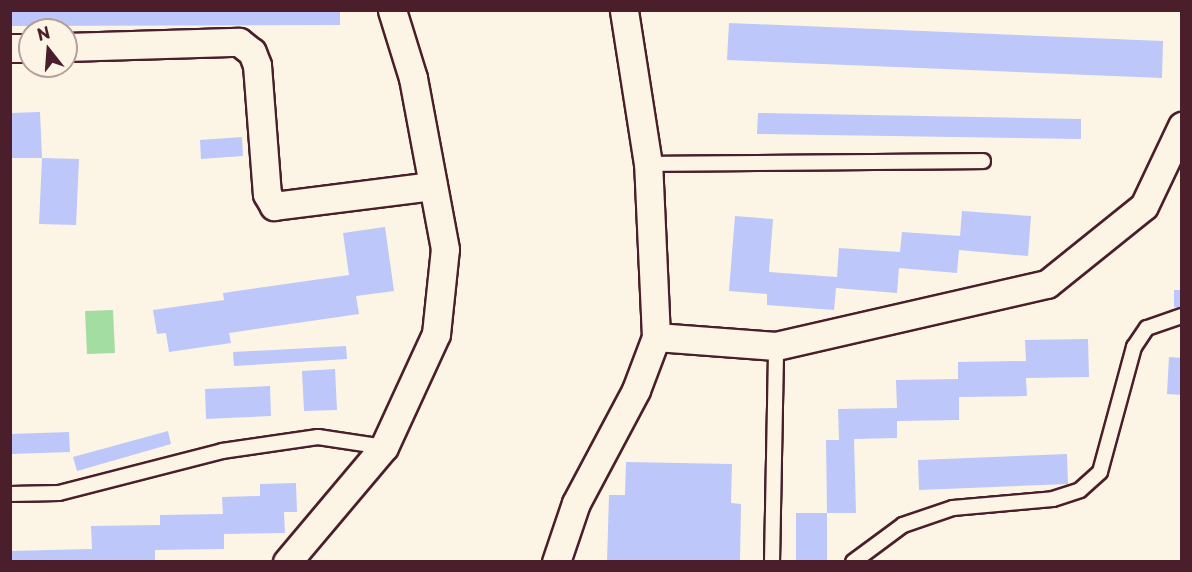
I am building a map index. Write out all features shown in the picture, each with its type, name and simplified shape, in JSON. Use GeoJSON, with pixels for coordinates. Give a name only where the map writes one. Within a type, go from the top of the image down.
{"type":"FeatureCollection","features":[{"type":"Feature","properties":{"kind":"street"},"geometry":{"type":"LineString","coordinates":[[287,561],[384,447],[436,334],[445,249],[413,78],[392,10]]}},
{"type":"Feature","properties":{"kind":"street"},"geometry":{"type":"LineString","coordinates":[[556,561],[576,503],[636,390],[656,336],[648,164],[624,10]]}},
{"type":"Feature","properties":{"kind":"street"},"geometry":{"type":"LineString","coordinates":[[78,47],[239,42],[252,52],[257,65],[267,194],[274,206],[433,186]]}},
{"type":"Feature","properties":{"kind":"street"},"geometry":{"type":"LineString","coordinates":[[656,336],[776,346],[1047,284],[1144,206],[1182,126]]}},
{"type":"Feature","properties":{"kind":"lane"},"geometry":{"type":"LineString","coordinates":[[648,164],[983,161]]}},
{"type":"Feature","properties":{"kind":"lane"},"geometry":{"type":"LineString","coordinates":[[853,561],[903,525],[953,508],[1053,499],[1080,490],[1100,472],[1134,347],[1147,328],[1182,316]]}},
{"type":"Feature","properties":{"kind":"lane"},"geometry":{"type":"LineString","coordinates":[[772,561],[776,346]]}},
{"type":"Feature","properties":{"kind":"lane"},"geometry":{"type":"LineString","coordinates":[[10,494],[59,492],[222,451],[318,437],[384,447]]}},
{"type":"Feature","properties":{"kind":"green space"},"geometry":{"type":"Polygon","coordinates":[[[113,310],[115,353],[87,354],[85,311],[113,310]]]}},
{"type":"Feature","properties":{"kind":"building"},"geometry":{"type":"Polygon","coordinates":[[[10,10],[340,10],[340,25],[78,26],[78,18],[18,18],[18,26],[10,26],[10,10]]]}},
{"type":"Feature","properties":{"kind":"building"},"geometry":{"type":"Polygon","coordinates":[[[729,23],[1163,41],[1162,78],[727,60],[729,23]]]}},
{"type":"Feature","properties":{"kind":"building"},"geometry":{"type":"Polygon","coordinates":[[[40,112],[42,158],[10,158],[10,113],[40,112]]]}},
{"type":"Feature","properties":{"kind":"building"},"geometry":{"type":"Polygon","coordinates":[[[758,113],[1081,119],[1081,139],[757,134],[758,113]]]}},
{"type":"Feature","properties":{"kind":"building"},"geometry":{"type":"Polygon","coordinates":[[[242,137],[243,156],[201,159],[200,140],[242,137]]]}},
{"type":"Feature","properties":{"kind":"building"},"geometry":{"type":"Polygon","coordinates":[[[42,158],[79,159],[76,225],[39,224],[42,158]]]}},
{"type":"Feature","properties":{"kind":"building"},"geometry":{"type":"Polygon","coordinates":[[[962,211],[1031,216],[1028,256],[959,250],[957,273],[899,268],[897,293],[836,288],[834,310],[767,305],[767,294],[729,291],[735,216],[773,219],[769,272],[837,277],[839,248],[900,252],[902,232],[960,236],[962,211]]]}},
{"type":"Feature","properties":{"kind":"building"},"geometry":{"type":"Polygon","coordinates":[[[385,227],[394,291],[356,296],[359,314],[229,333],[231,343],[169,352],[166,333],[157,334],[153,310],[224,300],[223,293],[349,275],[343,233],[385,227]]]}},
{"type":"Feature","properties":{"kind":"building"},"geometry":{"type":"Polygon","coordinates":[[[1174,290],[1182,290],[1182,307],[1174,307],[1174,290]]]}},
{"type":"Feature","properties":{"kind":"building"},"geometry":{"type":"Polygon","coordinates":[[[1088,339],[1089,377],[1026,378],[1027,396],[959,397],[959,420],[897,421],[897,438],[854,439],[856,513],[827,513],[826,440],[839,440],[838,409],[897,408],[896,380],[958,379],[958,362],[1026,361],[1025,340],[1088,339]]]}},
{"type":"Feature","properties":{"kind":"building"},"geometry":{"type":"Polygon","coordinates":[[[346,346],[347,359],[234,366],[233,352],[346,346]]]}},
{"type":"Feature","properties":{"kind":"building"},"geometry":{"type":"Polygon","coordinates":[[[1169,357],[1182,358],[1182,395],[1167,394],[1169,357]]]}},
{"type":"Feature","properties":{"kind":"building"},"geometry":{"type":"Polygon","coordinates":[[[335,369],[337,410],[304,411],[302,371],[335,369]]]}},
{"type":"Feature","properties":{"kind":"building"},"geometry":{"type":"Polygon","coordinates":[[[270,386],[271,416],[206,419],[205,389],[270,386]]]}},
{"type":"Feature","properties":{"kind":"building"},"geometry":{"type":"Polygon","coordinates":[[[168,431],[171,444],[77,471],[73,457],[168,431]]]}},
{"type":"Feature","properties":{"kind":"building"},"geometry":{"type":"Polygon","coordinates":[[[69,432],[70,452],[10,454],[10,434],[69,432]]]}},
{"type":"Feature","properties":{"kind":"building"},"geometry":{"type":"Polygon","coordinates":[[[1067,454],[1068,484],[919,490],[918,460],[1067,454]]]}},
{"type":"Feature","properties":{"kind":"building"},"geometry":{"type":"Polygon","coordinates":[[[626,462],[732,464],[731,503],[741,504],[740,562],[607,562],[609,495],[625,495],[626,462]]]}},
{"type":"Feature","properties":{"kind":"building"},"geometry":{"type":"Polygon","coordinates":[[[296,483],[297,512],[284,512],[285,533],[224,534],[224,549],[155,550],[155,562],[10,562],[10,551],[92,549],[91,526],[160,525],[160,515],[223,514],[222,497],[260,496],[260,484],[296,483]]]}},
{"type":"Feature","properties":{"kind":"building"},"geometry":{"type":"Polygon","coordinates":[[[796,513],[827,513],[827,562],[796,562],[796,513]]]}}]}
